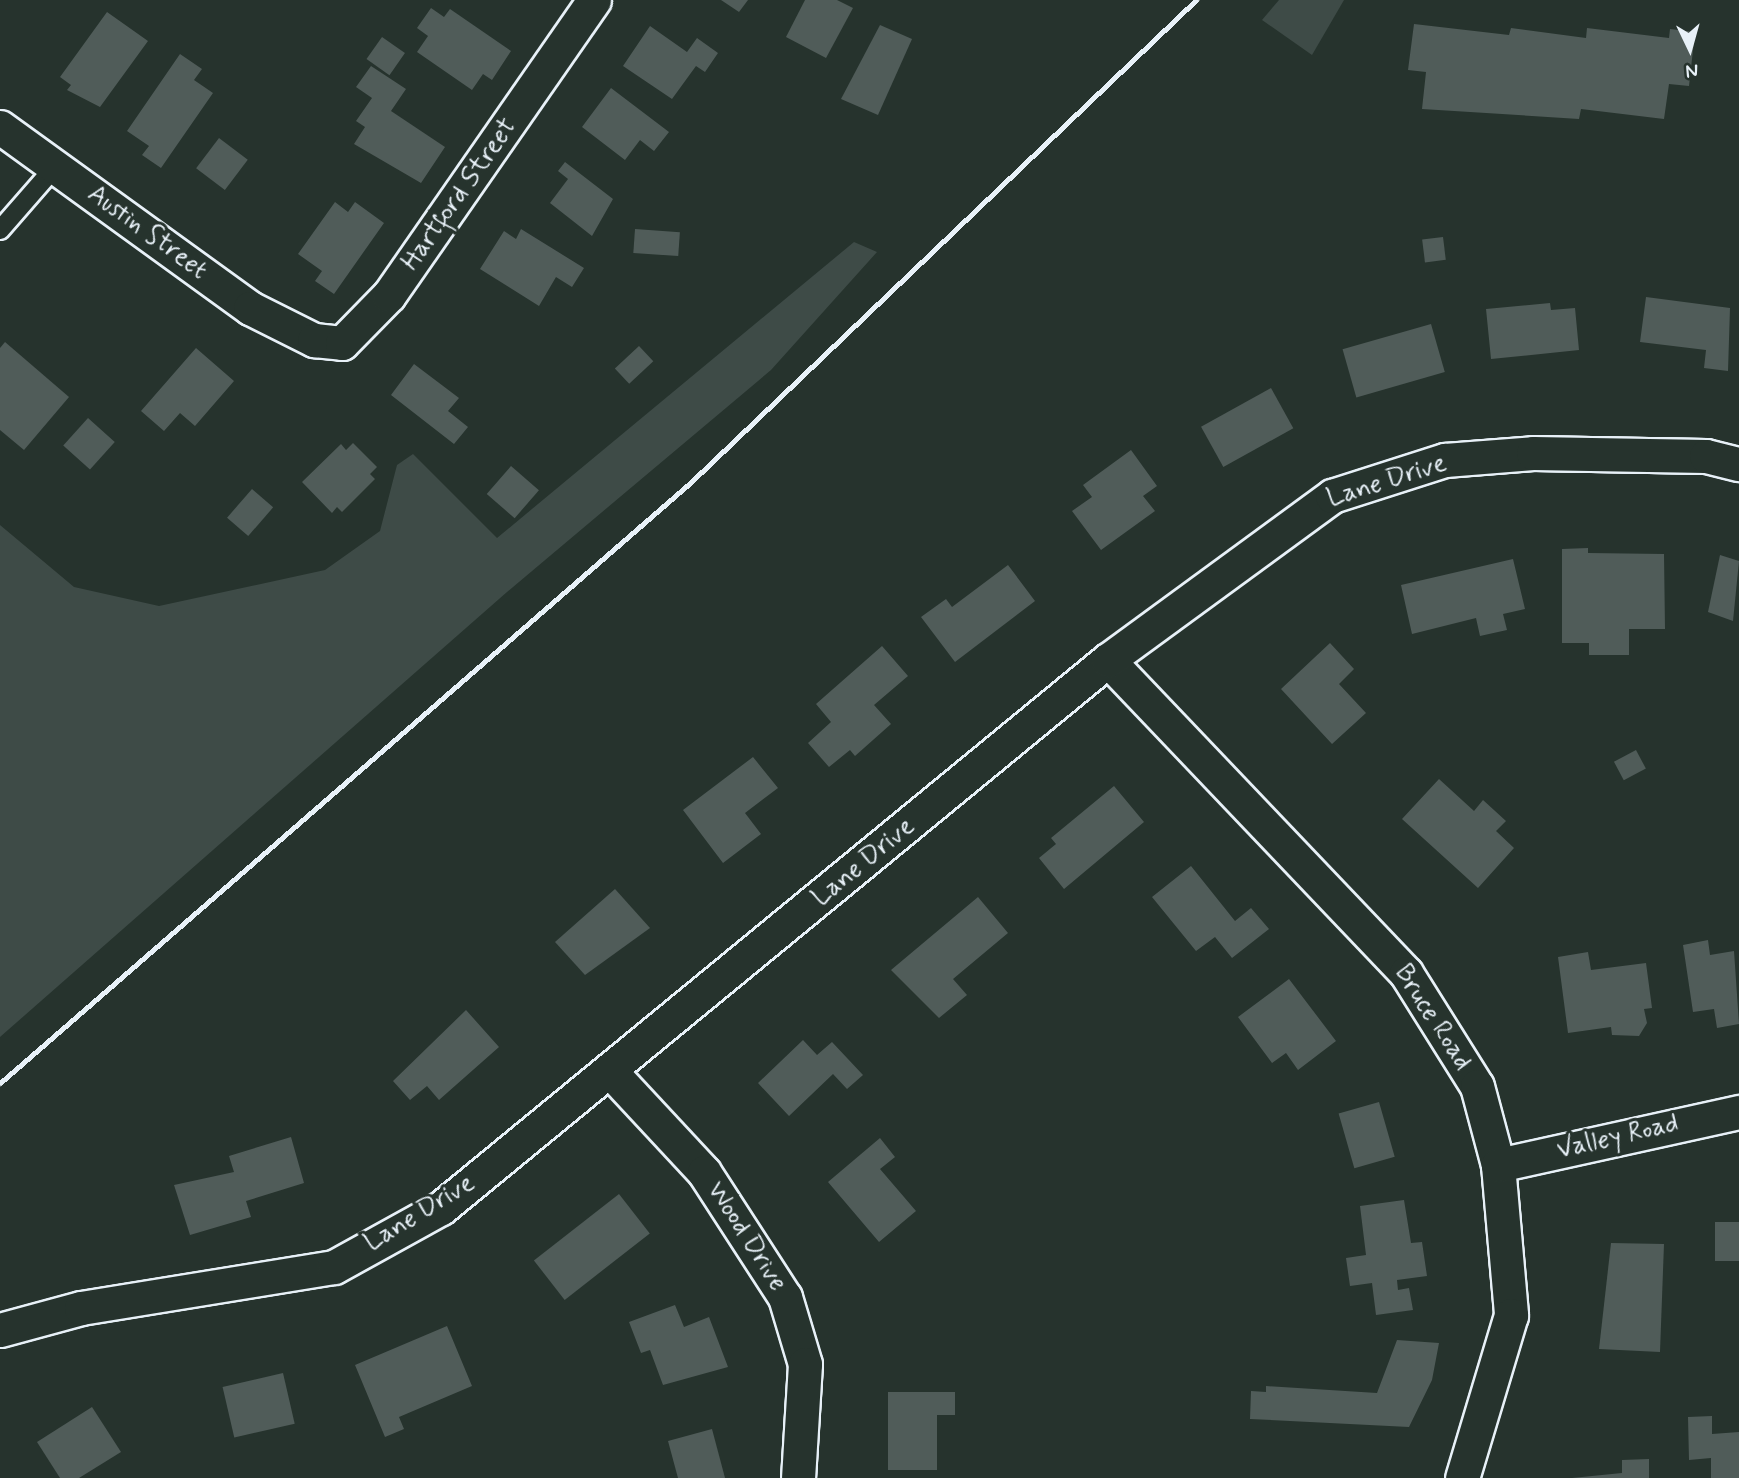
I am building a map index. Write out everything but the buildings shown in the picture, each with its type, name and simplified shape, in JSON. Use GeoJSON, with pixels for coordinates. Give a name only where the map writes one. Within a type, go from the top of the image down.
{"type":"FeatureCollection","features":[{"type":"Feature","properties":{"kind":"street","name":"Hartford Street"},"geometry":{"type":"LineString","coordinates":[[298,332],[342,344],[389,295],[594,0]]}},
{"type":"Feature","properties":{"kind":"street","name":"Austin Street"},"geometry":{"type":"LineString","coordinates":[[0,127],[250,308],[298,332]]}},
{"type":"Feature","properties":{"kind":"street","name":"Lane Drive"},"geometry":{"type":"LineString","coordinates":[[0,1330],[81,1308],[334,1267],[441,1208],[611,1073],[1108,660],[1226,568],[1344,492],[1445,460],[1533,453],[1694,456],[1739,464]]}},
{"type":"Feature","properties":{"kind":"street","name":"Bruce Road"},"geometry":{"type":"LineString","coordinates":[[1108,660],[1406,972],[1477,1086],[1498,1166],[1511,1315],[1462,1478]]}},
{"type":"Feature","properties":{"kind":"street","name":"Wood Drive"},"geometry":{"type":"LineString","coordinates":[[611,1073],[704,1172],[785,1297],[805,1364],[798,1478]]}},
{"type":"Feature","properties":{"kind":"street","name":"Valley Road"},"geometry":{"type":"LineString","coordinates":[[1498,1166],[1739,1112]]}},
{"type":"Feature","properties":{"kind":"lane"},"geometry":{"type":"LineString","coordinates":[[0,230],[55,167]]}},
{"type":"Feature","properties":{"kind":"shaded area"},"geometry":{"type":"Polygon","coordinates":[[[1279,0],[1344,0],[1312,55],[1262,20],[1279,0]]]}},
{"type":"Feature","properties":{"kind":"shaded area"},"geometry":{"type":"Polygon","coordinates":[[[854,242],[877,252],[771,370],[507,592],[0,1037],[0,525],[74,587],[159,606],[325,570],[380,531],[397,465],[413,454],[497,538],[854,242]]]}},
{"type":"Feature","properties":{"kind":"railway"},"geometry":{"type":"LineString","coordinates":[[0,1083],[690,483],[1196,0]]}}]}
